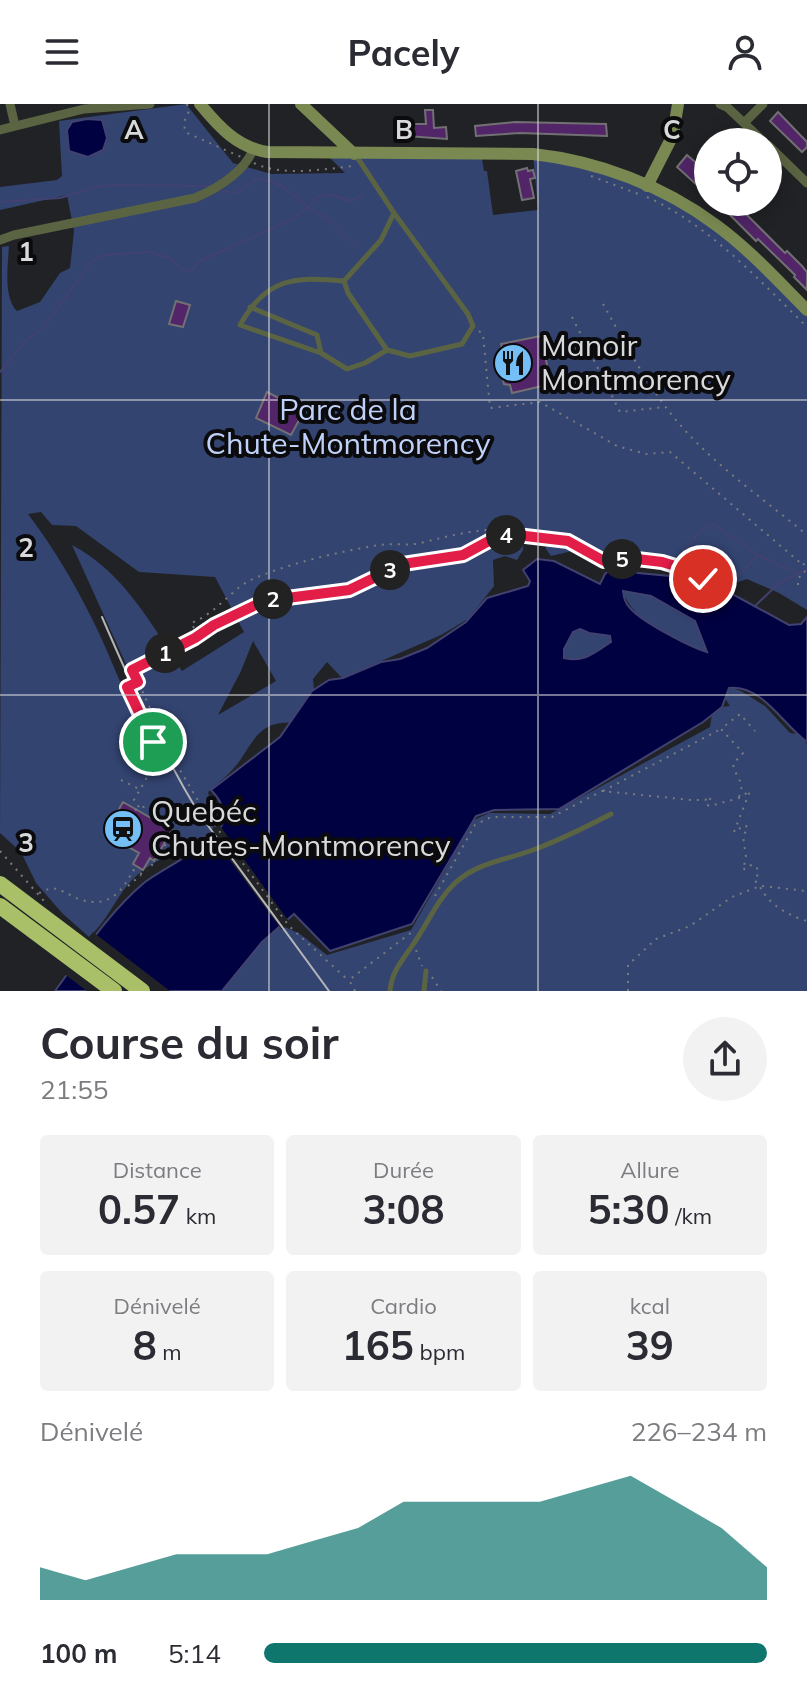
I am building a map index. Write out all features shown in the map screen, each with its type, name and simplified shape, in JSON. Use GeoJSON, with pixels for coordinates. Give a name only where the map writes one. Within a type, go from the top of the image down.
{"type":"FeatureCollection","features":[{"type":"Feature","properties":{"kind":"highway"},"geometry":{"type":"LineString","coordinates":[[0,877],[45,910],[76,952],[114,991]]}},
{"type":"Feature","properties":{"kind":"highway"},"geometry":{"type":"LineString","coordinates":[[0,884],[45,910]]}},
{"type":"Feature","properties":{"kind":"highway"},"geometry":{"type":"LineString","coordinates":[[0,906],[142,991]]}},
{"type":"Feature","properties":{"kind":"highway"},"geometry":{"type":"LineString","coordinates":[[0,915],[76,952]]}},
{"type":"Feature","properties":{"kind":"main road"},"geometry":{"type":"LineString","coordinates":[[200,104],[228,135],[253,150],[291,154],[533,154],[595,166],[647,186],[697,211],[719,227],[807,310]]}},
{"type":"Feature","properties":{"kind":"main road"},"geometry":{"type":"LineString","coordinates":[[302,104],[354,154]]}},
{"type":"Feature","properties":{"kind":"main road"},"geometry":{"type":"LineString","coordinates":[[647,186],[673,135],[678,104]]}},
{"type":"Feature","properties":{"kind":"street"},"geometry":{"type":"LineString","coordinates":[[10,104],[15,126]]}},
{"type":"Feature","properties":{"kind":"street"},"geometry":{"type":"LineString","coordinates":[[0,130],[84,109],[150,104]]}},
{"type":"Feature","properties":{"kind":"street"},"geometry":{"type":"LineString","coordinates":[[720,104],[749,128]]}},
{"type":"Feature","properties":{"kind":"street"},"geometry":{"type":"LineString","coordinates":[[744,123],[763,104]]}},
{"type":"Feature","properties":{"kind":"street"},"geometry":{"type":"LineString","coordinates":[[0,240],[195,198],[212,191],[244,167],[253,150]]}},
{"type":"Feature","properties":{"kind":"street"},"geometry":{"type":"LineString","coordinates":[[782,159],[807,183]]}},
{"type":"Feature","properties":{"kind":"lane"},"geometry":{"type":"LineString","coordinates":[[344,281],[348,293],[387,350],[410,356],[462,344],[473,326],[468,314],[354,154]]}},
{"type":"Feature","properties":{"kind":"lane"},"geometry":{"type":"LineString","coordinates":[[344,281],[381,240],[394,213]]}},
{"type":"Feature","properties":{"kind":"lane"},"geometry":{"type":"LineString","coordinates":[[344,281],[317,278],[293,280],[266,290],[250,307],[240,325],[321,353],[347,369],[387,350]]}},
{"type":"Feature","properties":{"kind":"lane"},"geometry":{"type":"LineString","coordinates":[[250,307],[317,335],[321,353]]}},
{"type":"Feature","properties":{"kind":"lane"},"geometry":{"type":"LineString","coordinates":[[390,991],[395,969],[439,901],[456,882],[481,864],[531,851],[611,814]]}},
{"type":"Feature","properties":{"kind":"lane"},"geometry":{"type":"LineString","coordinates":[[424,991],[426,971]]}},
{"type":"Feature","properties":{"kind":"path"},"geometry":{"type":"LineString","coordinates":[[587,175],[651,199],[703,231],[807,327]]}},
{"type":"Feature","properties":{"kind":"path"},"geometry":{"type":"LineString","coordinates":[[603,304],[665,407],[683,428],[736,479],[807,535]]}},
{"type":"Feature","properties":{"kind":"path"},"geometry":{"type":"LineString","coordinates":[[572,317],[620,412],[665,407]]}},
{"type":"Feature","properties":{"kind":"path"},"geometry":{"type":"LineString","coordinates":[[473,326],[483,334],[490,408],[540,402],[617,446],[646,454],[670,452],[803,565],[805,573],[798,578]]}},
{"type":"Feature","properties":{"kind":"path"},"geometry":{"type":"LineString","coordinates":[[198,636],[191,623],[215,611],[252,579],[301,563],[382,544],[419,543],[492,528],[524,531],[521,535]]}},
{"type":"Feature","properties":{"kind":"path"},"geometry":{"type":"LineString","coordinates":[[355,991],[349,980],[289,926],[206,812],[173,758],[132,670],[264,601],[349,590],[403,564],[463,555],[498,536],[521,535],[568,541],[604,561],[637,559],[662,562],[685,569],[716,586],[727,602]]}},
{"type":"Feature","properties":{"kind":"path"},"geometry":{"type":"LineString","coordinates":[[803,565],[807,561]]}},
{"type":"Feature","properties":{"kind":"path"},"geometry":{"type":"LineString","coordinates":[[798,578],[803,582]]}},
{"type":"Feature","properties":{"kind":"path"},"geometry":{"type":"LineString","coordinates":[[798,578],[798,585]]}},
{"type":"Feature","properties":{"kind":"path"},"geometry":{"type":"LineString","coordinates":[[138,682],[127,687],[153,742],[141,790],[134,800],[137,808],[146,806],[178,824],[147,870]]}},
{"type":"Feature","properties":{"kind":"path"},"geometry":{"type":"LineString","coordinates":[[433,900],[475,825],[482,820],[491,817],[552,817],[721,729],[740,714],[755,731]]}},
{"type":"Feature","properties":{"kind":"path"},"geometry":{"type":"LineString","coordinates":[[721,729],[743,753],[733,764],[742,781],[739,798]]}},
{"type":"Feature","properties":{"kind":"path"},"geometry":{"type":"LineString","coordinates":[[121,780],[141,790]]}},
{"type":"Feature","properties":{"kind":"path"},"geometry":{"type":"LineString","coordinates":[[602,791],[697,801],[711,797],[707,805],[710,806],[739,798],[750,791],[734,832],[745,825],[748,828],[743,836],[746,857],[743,870],[749,865],[756,866],[759,873],[754,880],[766,897],[786,912],[807,921]]}},
{"type":"Feature","properties":{"kind":"path"},"geometry":{"type":"LineString","coordinates":[[0,851],[38,893],[45,910]]}},
{"type":"Feature","properties":{"kind":"path"},"geometry":{"type":"LineString","coordinates":[[38,893],[51,888],[79,900],[93,902],[124,889],[142,874],[133,870],[124,889]]}},
{"type":"Feature","properties":{"kind":"path"},"geometry":{"type":"LineString","coordinates":[[628,991],[628,965],[656,939],[690,926],[732,897],[760,886],[807,891]]}},
{"type":"Feature","properties":{"kind":"path"},"geometry":{"type":"LineString","coordinates":[[349,980],[411,934],[418,925]]}},
{"type":"Feature","properties":{"kind":"path"},"geometry":{"type":"LineString","coordinates":[[414,944],[420,962],[441,991]]}},
{"type":"Feature","properties":{"kind":"green space","name":"Parc de la Chute-Montmorency"},"geometry":{"type":"Polygon","coordinates":[[[186,104],[233,163],[271,174],[345,173],[327,155],[481,153],[484,171],[487,171],[493,215],[538,210],[533,154],[583,162],[694,210],[694,216],[703,216],[807,310],[807,610],[747,579],[732,584],[700,571],[602,556],[590,557],[576,550],[551,556],[546,549],[545,537],[524,532],[523,550],[517,560],[505,556],[493,560],[494,586],[468,619],[441,635],[342,678],[327,662],[313,679],[315,699],[296,723],[276,724],[262,731],[234,768],[208,792],[216,818],[210,837],[144,869],[126,887],[89,937],[62,913],[36,883],[21,852],[0,833],[2,247],[9,246],[8,289],[17,311],[40,302],[60,273],[70,268],[74,231],[67,195],[0,210],[0,187],[57,180],[62,176],[59,121],[186,104]],[[41,512],[28,514],[83,600],[134,713],[159,760],[168,746],[149,715],[72,545],[90,556],[121,584],[182,671],[244,632],[215,577],[139,572],[76,526],[52,525],[41,512]],[[253,641],[218,715],[276,681],[253,641]]]}},
{"type":"Feature","properties":{"kind":"green space"},"geometry":{"type":"Polygon","coordinates":[[[623,590],[651,596],[695,621],[707,654],[645,620],[627,601],[623,590]]]}},
{"type":"Feature","properties":{"kind":"green space"},"geometry":{"type":"Polygon","coordinates":[[[580,629],[611,636],[611,643],[583,658],[564,658],[564,649],[573,632],[580,629]]]}},
{"type":"Feature","properties":{"kind":"green space"},"geometry":{"type":"Polygon","coordinates":[[[732,688],[765,706],[790,733],[798,734],[807,744],[807,991],[215,991],[272,921],[300,934],[327,955],[411,930],[474,820],[489,813],[550,814],[710,727],[713,708],[730,706],[723,695],[732,688]]]}},
{"type":"Feature","properties":{"kind":"shaded area"},"geometry":{"type":"Polygon","coordinates":[[[102,120],[107,138],[103,150],[88,157],[69,151],[67,130],[72,122],[102,120]]]}},
{"type":"Feature","properties":{"kind":"shaded area"},"geometry":{"type":"Polygon","coordinates":[[[537,559],[554,561],[600,584],[605,574],[615,566],[638,573],[681,577],[725,590],[789,625],[801,624],[807,617],[807,742],[762,699],[741,689],[729,688],[722,707],[703,722],[559,809],[494,810],[476,816],[412,924],[330,951],[294,914],[262,942],[222,991],[55,991],[97,934],[132,894],[145,882],[210,840],[218,831],[224,814],[211,790],[280,737],[312,691],[329,680],[343,678],[427,648],[466,622],[487,598],[528,586],[530,581],[523,570],[537,559]],[[623,591],[628,606],[636,614],[678,640],[707,652],[695,621],[651,596],[623,591]],[[580,629],[573,632],[564,649],[564,658],[583,658],[611,642],[610,636],[580,629]]]}},
{"type":"Feature","properties":{"kind":"pier"},"geometry":{"type":"Polygon","coordinates":[[[218,823],[290,923],[282,930],[210,834],[218,823]]]}},
{"type":"Feature","properties":{"kind":"pier"},"geometry":{"type":"Polygon","coordinates":[[[93,932],[170,991],[87,991],[63,973],[93,932]]]}},
{"type":"Feature","properties":{"kind":"building"},"geometry":{"type":"Polygon","coordinates":[[[425,110],[433,110],[434,128],[446,127],[447,139],[407,136],[407,124],[426,124],[425,110]]]}},
{"type":"Feature","properties":{"kind":"building"},"geometry":{"type":"Polygon","coordinates":[[[778,112],[807,142],[807,147],[802,152],[782,133],[782,128],[777,128],[770,121],[778,112]]]}},
{"type":"Feature","properties":{"kind":"building"},"geometry":{"type":"Polygon","coordinates":[[[515,122],[606,124],[607,136],[520,133],[476,136],[475,126],[515,122]]]}},
{"type":"Feature","properties":{"kind":"building"},"geometry":{"type":"Polygon","coordinates":[[[687,155],[694,161],[694,182],[677,167],[687,155]]]}},
{"type":"Feature","properties":{"kind":"building"},"geometry":{"type":"Polygon","coordinates":[[[527,168],[528,171],[533,170],[535,178],[530,179],[534,198],[522,200],[516,171],[527,168]]]}},
{"type":"Feature","properties":{"kind":"building"},"geometry":{"type":"Polygon","coordinates":[[[731,216],[748,216],[785,253],[787,251],[807,272],[807,290],[758,239],[756,241],[731,216]]]}},
{"type":"Feature","properties":{"kind":"building"},"geometry":{"type":"Polygon","coordinates":[[[176,301],[190,305],[183,327],[169,324],[176,301]]]}},
{"type":"Feature","properties":{"kind":"building","name":"Manoir Montmorency"},"geometry":{"type":"Polygon","coordinates":[[[541,336],[551,384],[512,393],[510,385],[504,384],[498,357],[503,354],[501,344],[541,336]]]}},
{"type":"Feature","properties":{"kind":"building"},"geometry":{"type":"Polygon","coordinates":[[[267,392],[304,411],[291,435],[256,418],[267,392]]]}},
{"type":"Feature","properties":{"kind":"building"},"geometry":{"type":"Polygon","coordinates":[[[123,802],[172,830],[154,861],[150,858],[143,870],[133,864],[139,853],[105,834],[123,802]]]}},
{"type":"Feature","properties":{"kind":"waterway"},"geometry":{"type":"LineString","coordinates":[[222,191],[236,193],[257,179],[253,179]]}},
{"type":"Feature","properties":{"kind":"waterway"},"geometry":{"type":"LineString","coordinates":[[257,179],[289,191],[328,219],[356,245]]}},
{"type":"Feature","properties":{"kind":"waterway"},"geometry":{"type":"LineString","coordinates":[[0,202],[60,198],[114,185],[208,186]]}},
{"type":"Feature","properties":{"kind":"waterway"},"geometry":{"type":"LineString","coordinates":[[0,372],[28,338],[42,330],[91,262],[104,255],[150,252],[169,258],[185,271],[191,270],[200,261],[295,218],[319,196],[332,195],[351,201],[363,195]]}},
{"type":"Feature","properties":{"kind":"waterway"},"geometry":{"type":"LineString","coordinates":[[669,575],[698,533],[713,524],[758,555]]}},
{"type":"Feature","properties":{"kind":"waterway"},"geometry":{"type":"LineString","coordinates":[[725,590],[758,555],[797,573]]}},
{"type":"Feature","properties":{"kind":"waterway"},"geometry":{"type":"LineString","coordinates":[[755,606],[778,584],[807,569]]}},
{"type":"Feature","properties":{"kind":"railway"},"geometry":{"type":"LineString","coordinates":[[102,617],[135,692],[198,812],[329,991]]}},
{"type":"Feature","properties":{"kind":"place","name":"Manoir Montmorency"},"geometry":{"type":"Point","coordinates":[513,363]}},
{"type":"Feature","properties":{"kind":"place","name":"Quebéc Chutes-Montmorency"},"geometry":{"type":"Point","coordinates":[123,829]}},
{"type":"Feature","properties":{"kind":"route"},"geometry":{"type":"LineString","coordinates":[[153,742],[127,687],[138,682],[132,670],[264,601],[349,590],[403,564],[463,555],[498,536],[508,534],[568,541],[604,561],[637,559],[662,562],[703,579]]}}]}
